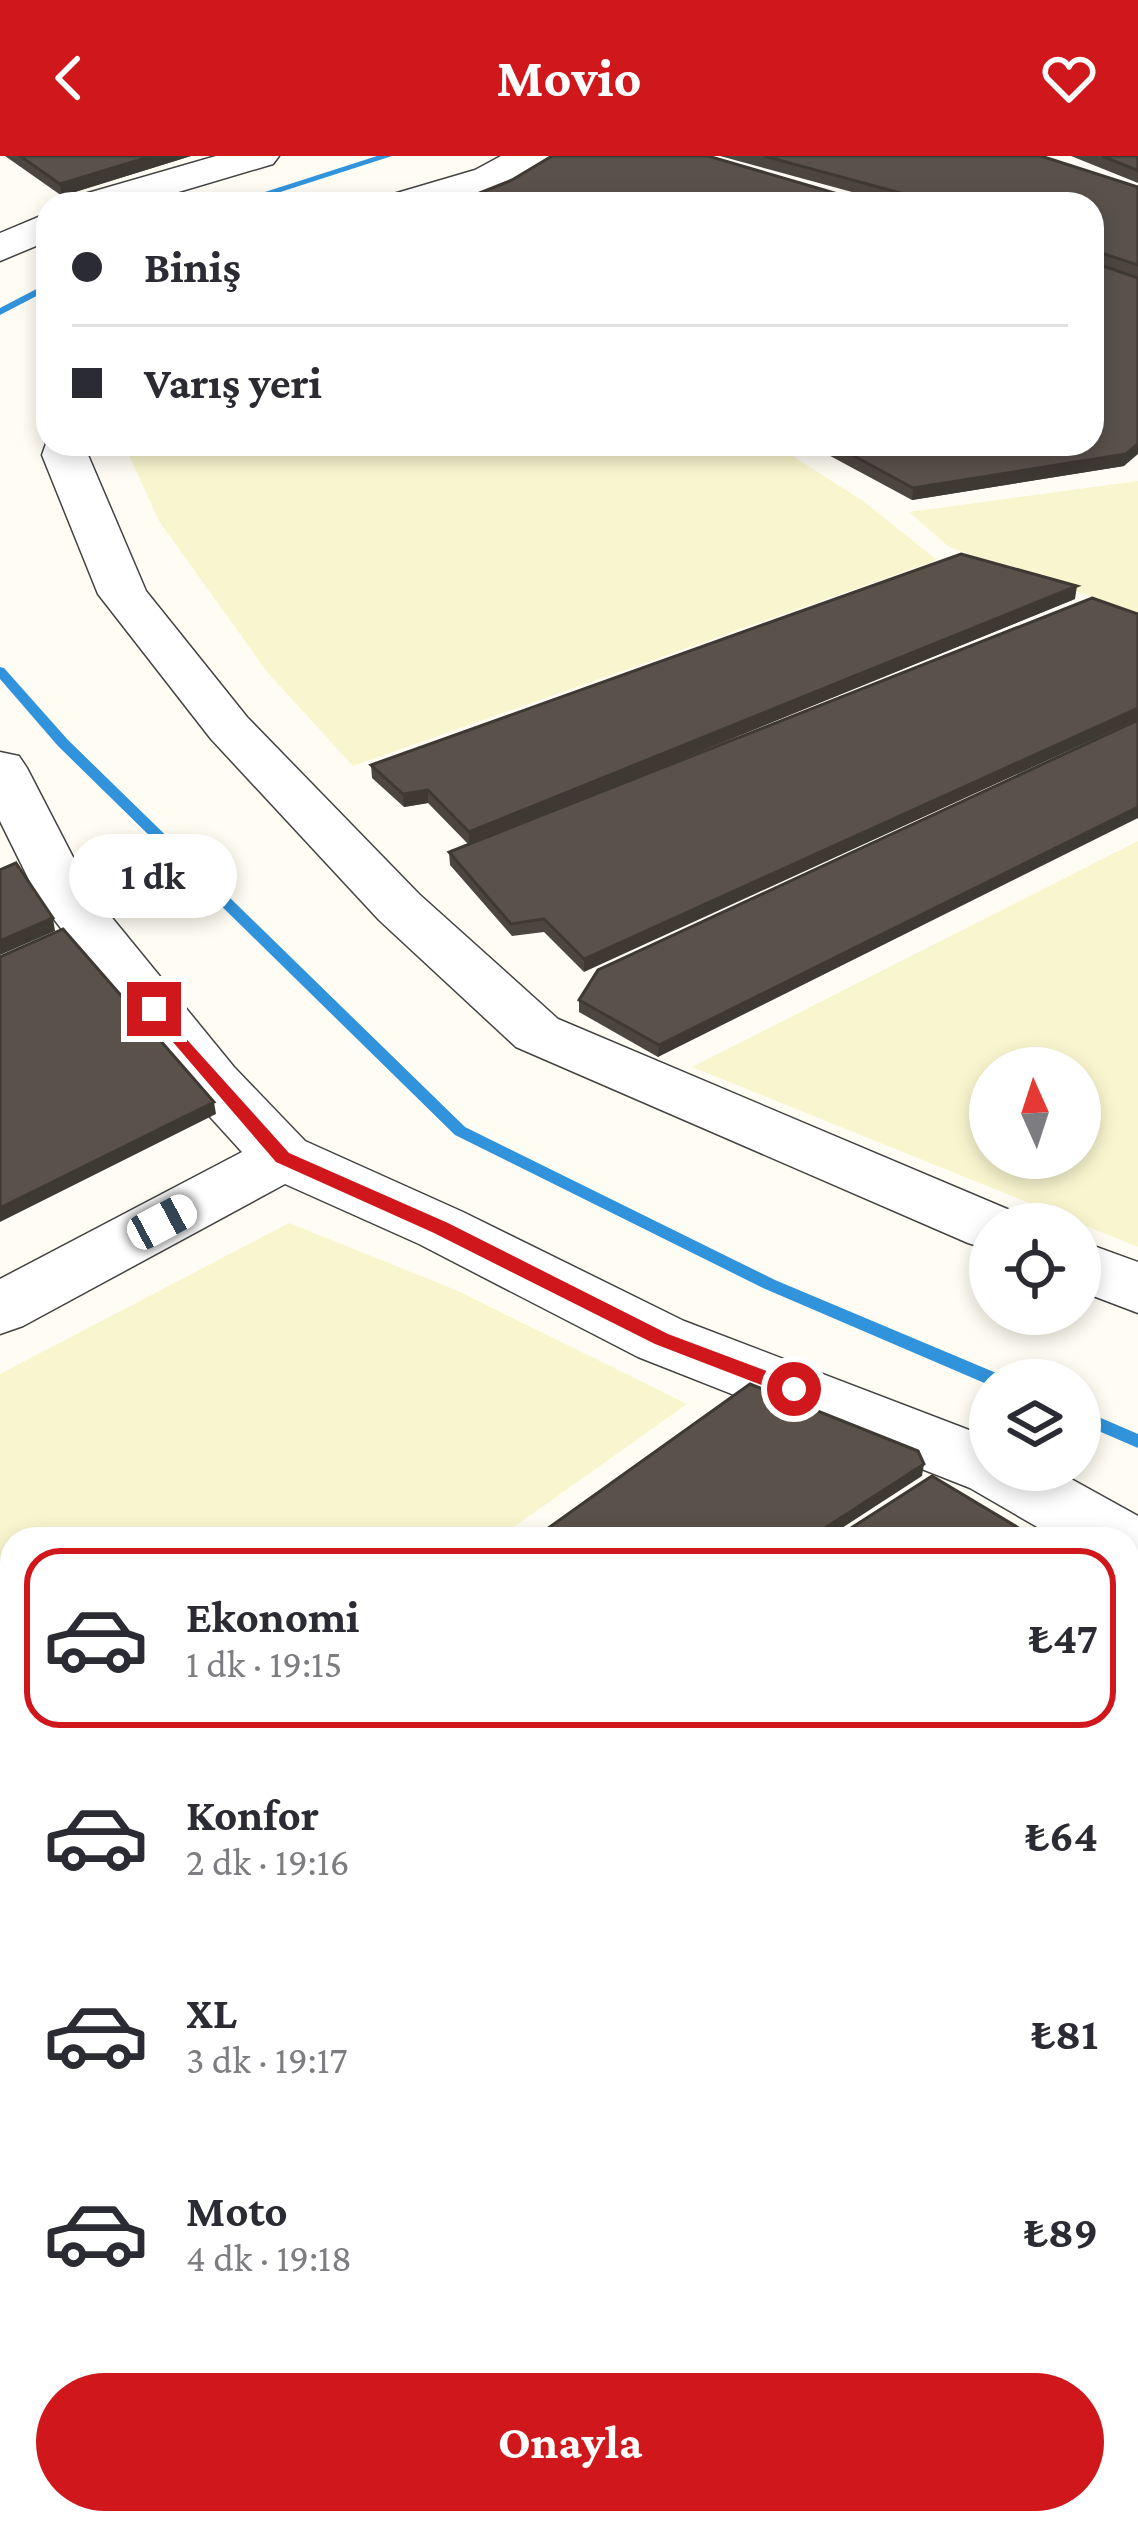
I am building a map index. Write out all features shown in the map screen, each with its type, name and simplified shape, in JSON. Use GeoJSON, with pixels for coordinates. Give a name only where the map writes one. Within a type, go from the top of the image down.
{"type":"FeatureCollection","features":[{"type":"Feature","properties":{"kind":"street"},"geometry":{"type":"LineString","coordinates":[[136,192],[259,156]]}},
{"type":"Feature","properties":{"kind":"street"},"geometry":{"type":"LineString","coordinates":[[443,192],[489,178],[531,156]]}},
{"type":"Feature","properties":{"kind":"street"},"geometry":{"type":"LineString","coordinates":[[0,249],[36,232]]}},
{"type":"Feature","properties":{"kind":"street"},"geometry":{"type":"LineString","coordinates":[[65,456],[123,594],[229,728],[399,907],[537,1033],[969,1218]]}},
{"type":"Feature","properties":{"kind":"street"},"geometry":{"type":"LineString","coordinates":[[0,768],[67,900],[213,1082],[283,1157],[441,1228],[662,1339],[969,1459]]}},
{"type":"Feature","properties":{"kind":"street"},"geometry":{"type":"LineString","coordinates":[[0,1309],[283,1157]]}},
{"type":"Feature","properties":{"kind":"street"},"geometry":{"type":"LineString","coordinates":[[1101,1274],[1138,1289]]}},
{"type":"Feature","properties":{"kind":"street"},"geometry":{"type":"LineString","coordinates":[[1033,1491],[1097,1527]]}},
{"type":"Feature","properties":{"kind":"shaded area"},"geometry":{"type":"Polygon","coordinates":[[[129,456],[793,456],[863,501],[937,560],[353,766],[267,672],[159,521],[129,456]]]}},
{"type":"Feature","properties":{"kind":"shaded area"},"geometry":{"type":"Polygon","coordinates":[[[1138,481],[1138,613],[949,547],[909,512],[1138,481]]]}},
{"type":"Feature","properties":{"kind":"shaded area"},"geometry":{"type":"Polygon","coordinates":[[[1138,841],[1138,1247],[1101,1232],[1101,1203],[1029,1203],[970,1179],[1101,1179],[1101,1047],[969,1047],[969,1179],[692,1067],[1138,841]]]}},
{"type":"Feature","properties":{"kind":"shaded area"},"geometry":{"type":"Polygon","coordinates":[[[289,1223],[456,1290],[687,1404],[514,1527],[0,1527],[0,1374],[289,1223]]]}},
{"type":"Feature","properties":{"kind":"building"},"geometry":{"type":"Polygon","coordinates":[[[20,156],[152,156],[60,184],[20,156]]]}},
{"type":"Feature","properties":{"kind":"building"},"geometry":{"type":"Polygon","coordinates":[[[552,156],[708,156],[831,192],[482,192],[552,156]]]}},
{"type":"Feature","properties":{"kind":"building"},"geometry":{"type":"Polygon","coordinates":[[[764,156],[1041,156],[1138,187],[1138,265],[1104,254],[1104,192],[897,192],[764,156]]]}},
{"type":"Feature","properties":{"kind":"building"},"geometry":{"type":"Polygon","coordinates":[[[1102,156],[1138,156],[1138,171],[1137,170],[1102,156]]]}},
{"type":"Feature","properties":{"kind":"building"},"geometry":{"type":"Polygon","coordinates":[[[1104,266],[1138,278],[1138,444],[1126,454],[913,488],[854,456],[1104,456],[1104,266]]]}},
{"type":"Feature","properties":{"kind":"building"},"geometry":{"type":"Polygon","coordinates":[[[961,554],[1077,586],[469,832],[428,790],[403,794],[371,765],[961,554]]]}},
{"type":"Feature","properties":{"kind":"building"},"geometry":{"type":"Polygon","coordinates":[[[1092,598],[1138,614],[1138,708],[584,959],[544,919],[511,924],[449,852],[1092,598]]]}},
{"type":"Feature","properties":{"kind":"building"},"geometry":{"type":"Polygon","coordinates":[[[1138,720],[1138,807],[659,1045],[579,1000],[598,970],[1138,720]]]}},
{"type":"Feature","properties":{"kind":"building"},"geometry":{"type":"Polygon","coordinates":[[[16,863],[53,918],[0,941],[0,870],[16,863]]]}},
{"type":"Feature","properties":{"kind":"building"},"geometry":{"type":"Polygon","coordinates":[[[63,929],[214,1102],[0,1208],[0,957],[63,929]]]}},
{"type":"Feature","properties":{"kind":"building"},"geometry":{"type":"Polygon","coordinates":[[[750,1384],[918,1451],[924,1464],[827,1527],[550,1527],[750,1384]]]}},
{"type":"Feature","properties":{"kind":"building"},"geometry":{"type":"Polygon","coordinates":[[[932,1476],[1017,1527],[853,1527],[932,1476]]]}},
{"type":"Feature","properties":{"kind":"waterway"},"geometry":{"type":"LineString","coordinates":[[272,192],[387,156]]}},
{"type":"Feature","properties":{"kind":"waterway"},"geometry":{"type":"LineString","coordinates":[[0,312],[36,292]]}},
{"type":"Feature","properties":{"kind":"waterway"},"geometry":{"type":"LineString","coordinates":[[0,671],[63,743],[460,1131],[769,1284],[969,1369]]}},
{"type":"Feature","properties":{"kind":"waterway"},"geometry":{"type":"LineString","coordinates":[[1101,1425],[1138,1441]]}},
{"type":"Feature","properties":{"kind":"route"},"geometry":{"type":"LineString","coordinates":[[154,1009],[283,1157],[441,1228],[662,1339],[794,1389]]}}]}
